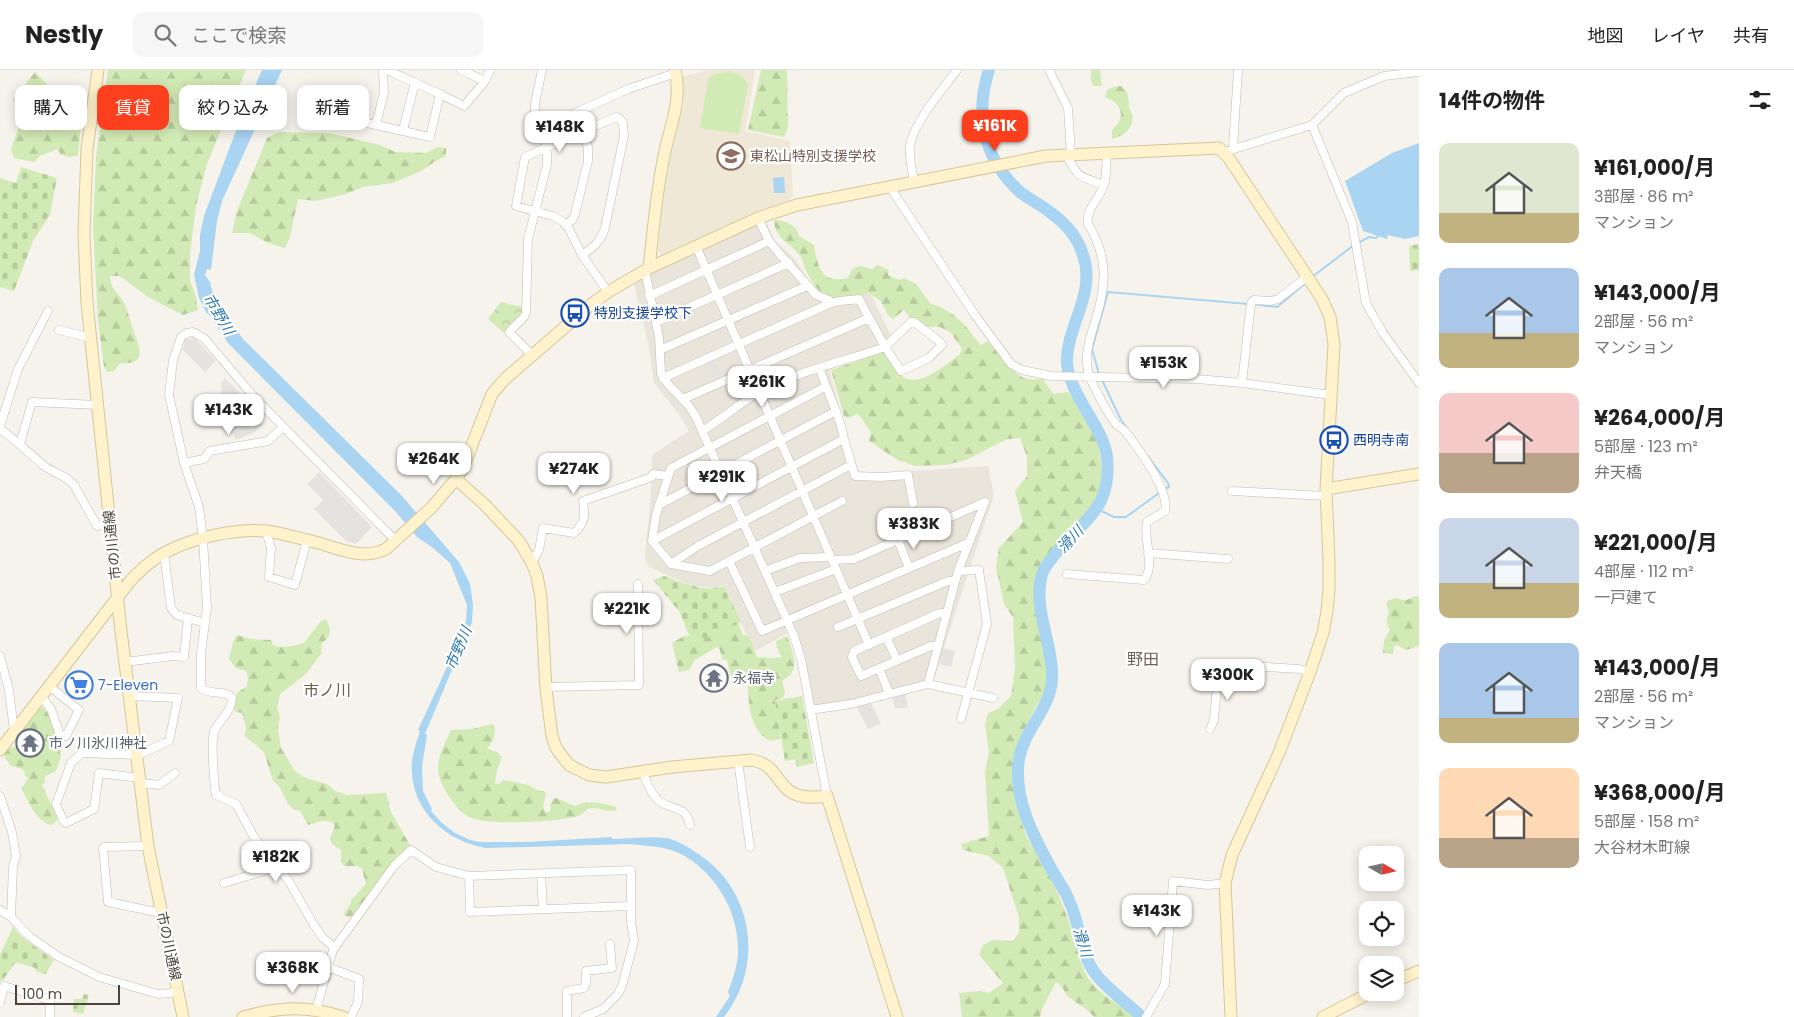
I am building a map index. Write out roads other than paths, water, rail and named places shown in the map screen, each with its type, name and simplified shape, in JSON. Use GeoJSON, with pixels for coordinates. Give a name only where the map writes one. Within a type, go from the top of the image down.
{"type":"FeatureCollection","features":[{"type":"Feature","properties":{"kind":"street","name":"市の川通線"},"geometry":{"type":"LineString","coordinates":[[98,70],[87,149],[85,191],[85,268],[91,338],[117,599],[148,846],[183,1017]]}},
{"type":"Feature","properties":{"kind":"street"},"geometry":{"type":"LineString","coordinates":[[376,124],[384,93],[383,70]]}},
{"type":"Feature","properties":{"kind":"street"},"geometry":{"type":"LineString","coordinates":[[387,70],[464,106],[485,81],[490,70]]}},
{"type":"Feature","properties":{"kind":"street"},"geometry":{"type":"LineString","coordinates":[[461,70],[485,81]]}},
{"type":"Feature","properties":{"kind":"street"},"geometry":{"type":"LineString","coordinates":[[532,355],[509,332],[526,313],[527,247],[547,165],[547,147],[535,114],[535,103],[542,70]]}},
{"type":"Feature","properties":{"kind":"street"},"geometry":{"type":"LineString","coordinates":[[914,181],[910,147],[915,129],[957,70]]}},
{"type":"Feature","properties":{"kind":"street"},"geometry":{"type":"LineString","coordinates":[[1049,70],[1068,108],[1068,154],[1075,172],[1080,177],[1104,184]]}},
{"type":"Feature","properties":{"kind":"street"},"geometry":{"type":"LineString","coordinates":[[1231,1017],[1225,883],[1232,855],[1279,753],[1323,633],[1329,590],[1326,492],[1334,344],[1327,308],[1229,150],[1238,70]]}},
{"type":"Feature","properties":{"kind":"street"},"geometry":{"type":"LineString","coordinates":[[540,129],[628,89],[676,72],[676,105],[663,158],[647,269],[649,296],[656,322],[660,350],[660,366],[663,378],[692,410],[787,619],[801,659],[827,796],[897,1017]]}},
{"type":"Feature","properties":{"kind":"street"},"geometry":{"type":"LineString","coordinates":[[2,742],[14,731],[131,580],[164,553],[203,539],[238,531],[266,531],[360,555],[377,554],[386,549],[431,508],[456,479],[463,468],[492,394],[506,378],[588,307],[608,292],[647,269],[758,218],[797,205],[982,167],[1068,154],[1213,148],[1229,150],[1312,125],[1344,93],[1391,72],[1419,72]]}},
{"type":"Feature","properties":{"kind":"street"},"geometry":{"type":"LineString","coordinates":[[403,130],[415,82]]}},
{"type":"Feature","properties":{"kind":"street"},"geometry":{"type":"LineString","coordinates":[[369,123],[430,137],[440,94]]}},
{"type":"Feature","properties":{"kind":"street"},"geometry":{"type":"LineString","coordinates":[[582,255],[596,245],[602,236],[621,155],[624,129],[623,122],[616,117],[524,158],[516,206],[559,219],[566,225],[582,255],[608,292]]}},
{"type":"Feature","properties":{"kind":"street"},"geometry":{"type":"LineString","coordinates":[[1312,125],[1352,222],[1366,303],[1383,333],[1419,383]]}},
{"type":"Feature","properties":{"kind":"street"},"geometry":{"type":"LineString","coordinates":[[566,225],[573,219],[575,214],[588,161],[588,147],[581,132]]}},
{"type":"Feature","properties":{"kind":"street"},"geometry":{"type":"LineString","coordinates":[[1068,574],[1144,580],[1148,575],[1147,522],[1165,511],[1167,505],[1164,492],[1152,471],[1124,430],[1115,424],[1088,377],[1086,359],[1088,339],[1103,289],[1104,268],[1102,254],[1087,219],[1088,213],[1100,196],[1104,184],[1107,153]]}},
{"type":"Feature","properties":{"kind":"street"},"geometry":{"type":"LineString","coordinates":[[890,186],[975,315],[1011,364],[1022,370],[1051,376],[1177,378],[1242,383],[1331,395]]}},
{"type":"Feature","properties":{"kind":"street"},"geometry":{"type":"LineString","coordinates":[[758,218],[769,241],[806,286],[816,295],[829,300],[831,303]]}},
{"type":"Feature","properties":{"kind":"street"},"geometry":{"type":"LineString","coordinates":[[649,296],[769,241]]}},
{"type":"Feature","properties":{"kind":"street"},"geometry":{"type":"LineString","coordinates":[[696,246],[705,271],[869,645]]}},
{"type":"Feature","properties":{"kind":"street"},"geometry":{"type":"LineString","coordinates":[[656,322],[789,263]]}},
{"type":"Feature","properties":{"kind":"street"},"geometry":{"type":"LineString","coordinates":[[1242,383],[1251,303],[1254,300],[1271,301],[1278,299],[1308,276]]}},
{"type":"Feature","properties":{"kind":"street"},"geometry":{"type":"LineString","coordinates":[[660,350],[806,286]]}},
{"type":"Feature","properties":{"kind":"street"},"geometry":{"type":"LineString","coordinates":[[663,378],[840,300],[859,299],[868,318],[885,347],[901,371],[929,358],[942,345],[914,322],[911,322],[885,347],[758,393],[719,422],[702,431]]}},
{"type":"Feature","properties":{"kind":"street"},"geometry":{"type":"LineString","coordinates":[[48,311],[18,369],[0,427],[44,465],[74,484],[97,526],[110,524]]}},
{"type":"Feature","properties":{"kind":"street"},"geometry":{"type":"LineString","coordinates":[[683,400],[868,318]]}},
{"type":"Feature","properties":{"kind":"street"},"geometry":{"type":"LineString","coordinates":[[59,330],[91,338]]}},
{"type":"Feature","properties":{"kind":"street"},"geometry":{"type":"LineString","coordinates":[[334,948],[323,938],[288,880],[254,837],[236,804],[216,795],[213,751],[214,733],[230,709],[232,698],[228,694],[205,691],[201,688],[202,654],[207,607],[203,539],[198,507],[184,463],[169,395],[173,360],[181,337],[193,332],[204,338],[235,377],[396,541]]}},
{"type":"Feature","properties":{"kind":"street"},"geometry":{"type":"LineString","coordinates":[[820,369],[825,387],[836,411],[855,476],[881,478],[908,475],[913,503]]}},
{"type":"Feature","properties":{"kind":"street"},"geometry":{"type":"LineString","coordinates":[[652,541],[659,505],[671,468],[825,387]]}},
{"type":"Feature","properties":{"kind":"street"},"geometry":{"type":"LineString","coordinates":[[20,444],[32,402],[98,405]]}},
{"type":"Feature","properties":{"kind":"street"},"geometry":{"type":"LineString","coordinates":[[659,505],[836,411]]}},
{"type":"Feature","properties":{"kind":"street"},"geometry":{"type":"LineString","coordinates":[[184,463],[204,459],[210,451],[268,441],[283,427]]}},
{"type":"Feature","properties":{"kind":"street"},"geometry":{"type":"LineString","coordinates":[[652,541],[844,439]]}},
{"type":"Feature","properties":{"kind":"street"},"geometry":{"type":"LineString","coordinates":[[671,564],[698,546],[851,465]]}},
{"type":"Feature","properties":{"kind":"street"},"geometry":{"type":"LineString","coordinates":[[532,563],[539,550],[543,528],[574,533],[577,531],[585,519],[583,501],[652,476],[653,474],[668,476]]}},
{"type":"Feature","properties":{"kind":"street"},"geometry":{"type":"LineString","coordinates":[[1232,491],[1326,492],[1419,474]]}},
{"type":"Feature","properties":{"kind":"street"},"geometry":{"type":"LineString","coordinates":[[456,479],[519,541],[532,563],[537,576],[541,598],[546,687],[552,736],[556,748],[570,765],[580,771],[606,777],[752,760],[771,768],[786,788],[796,795],[807,797],[827,796]]}},
{"type":"Feature","properties":{"kind":"street"},"geometry":{"type":"LineString","coordinates":[[652,541],[671,564],[710,571],[842,502]]}},
{"type":"Feature","properties":{"kind":"street"},"geometry":{"type":"LineString","coordinates":[[765,571],[800,558],[854,559],[985,502],[958,570],[928,684]]}},
{"type":"Feature","properties":{"kind":"street"},"geometry":{"type":"LineString","coordinates":[[266,531],[271,548],[269,577],[294,585],[307,540]]}},
{"type":"Feature","properties":{"kind":"street"},"geometry":{"type":"LineString","coordinates":[[898,540],[909,568]]}},
{"type":"Feature","properties":{"kind":"street"},"geometry":{"type":"LineString","coordinates":[[729,561],[762,631],[968,543]]}},
{"type":"Feature","properties":{"kind":"street"},"geometry":{"type":"LineString","coordinates":[[164,553],[171,608],[177,615],[205,623]]}},
{"type":"Feature","properties":{"kind":"street"},"geometry":{"type":"LineString","coordinates":[[1148,553],[1228,558]]}},
{"type":"Feature","properties":{"kind":"street"},"geometry":{"type":"LineString","coordinates":[[775,592],[836,569]]}},
{"type":"Feature","properties":{"kind":"street"},"geometry":{"type":"LineString","coordinates":[[958,570],[980,570],[987,624],[961,719]]}},
{"type":"Feature","properties":{"kind":"street"},"geometry":{"type":"LineString","coordinates":[[838,627],[948,581],[955,580]]}},
{"type":"Feature","properties":{"kind":"street"},"geometry":{"type":"LineString","coordinates":[[546,687],[639,685],[638,584]]}},
{"type":"Feature","properties":{"kind":"street"},"geometry":{"type":"LineString","coordinates":[[937,646],[931,646],[861,676],[852,657],[854,651],[940,613],[946,613]]}},
{"type":"Feature","properties":{"kind":"street"},"geometry":{"type":"LineString","coordinates":[[125,662],[173,656],[184,657],[188,618]]}},
{"type":"Feature","properties":{"kind":"street"},"geometry":{"type":"LineString","coordinates":[[886,637],[897,660]]}},
{"type":"Feature","properties":{"kind":"street"},"geometry":{"type":"LineString","coordinates":[[0,656],[9,690],[14,731]]}},
{"type":"Feature","properties":{"kind":"street"},"geometry":{"type":"LineString","coordinates":[[1210,728],[1214,720],[1219,664],[1299,669],[1310,672]]}},
{"type":"Feature","properties":{"kind":"street"},"geometry":{"type":"LineString","coordinates":[[879,668],[889,693]]}},
{"type":"Feature","properties":{"kind":"street"},"geometry":{"type":"LineString","coordinates":[[810,710],[851,704],[928,684],[993,698]]}},
{"type":"Feature","properties":{"kind":"street"},"geometry":{"type":"LineString","coordinates":[[41,696],[51,709],[60,735],[66,736],[79,710],[49,686]]}},
{"type":"Feature","properties":{"kind":"street"},"geometry":{"type":"LineString","coordinates":[[130,696],[178,698],[169,741],[138,755],[82,753],[71,763],[56,804],[64,822],[66,823],[94,809],[99,773],[159,785],[175,774]]}},
{"type":"Feature","properties":{"kind":"street"},"geometry":{"type":"LineString","coordinates":[[738,761],[750,847]]}},
{"type":"Feature","properties":{"kind":"street"},"geometry":{"type":"LineString","coordinates":[[643,772],[648,786],[658,801],[682,811],[686,815],[690,826]]}},
{"type":"Feature","properties":{"kind":"street"},"geometry":{"type":"LineString","coordinates":[[0,796],[12,832],[16,856],[13,868],[11,917]]}},
{"type":"Feature","properties":{"kind":"street"},"geometry":{"type":"LineString","coordinates":[[148,846],[103,848],[108,902],[161,913]]}},
{"type":"Feature","properties":{"kind":"street"},"geometry":{"type":"LineString","coordinates":[[316,1010],[334,948],[394,866],[411,850],[436,867],[469,876],[631,870],[630,906],[634,941],[622,986],[618,994],[603,1009],[584,1017]]}},
{"type":"Feature","properties":{"kind":"street"},"geometry":{"type":"LineString","coordinates":[[224,884],[278,867]]}},
{"type":"Feature","properties":{"kind":"street"},"geometry":{"type":"LineString","coordinates":[[542,874],[543,909]]}},
{"type":"Feature","properties":{"kind":"street"},"geometry":{"type":"LineString","coordinates":[[469,876],[470,912],[630,906]]}},
{"type":"Feature","properties":{"kind":"street"},"geometry":{"type":"LineString","coordinates":[[1146,1017],[1165,984],[1173,881],[1208,885],[1225,883]]}},
{"type":"Feature","properties":{"kind":"street"},"geometry":{"type":"LineString","coordinates":[[0,910],[11,917],[30,937],[59,957],[99,977],[158,994],[178,991]]}},
{"type":"Feature","properties":{"kind":"street"},"geometry":{"type":"LineString","coordinates":[[567,1017],[567,991],[584,988],[586,984],[586,971],[612,968],[610,944]]}},
{"type":"Feature","properties":{"kind":"street"},"geometry":{"type":"LineString","coordinates":[[328,967],[359,979],[358,1002],[351,1017]]}},
{"type":"Feature","properties":{"kind":"street"},"geometry":{"type":"LineString","coordinates":[[1404,977],[1419,971]]}},
{"type":"Feature","properties":{"kind":"street"},"geometry":{"type":"LineString","coordinates":[[0,1003],[4,986],[50,1000],[50,1017]]}},
{"type":"Feature","properties":{"kind":"street"},"geometry":{"type":"LineString","coordinates":[[1323,1017],[1359,999]]}},
{"type":"Feature","properties":{"kind":"street"},"geometry":{"type":"LineString","coordinates":[[243,1017],[267,1010],[288,1008],[316,1010],[343,1017]]}},
{"type":"Feature","properties":{"kind":"water"},"geometry":{"type":"Polygon","coordinates":[[[262,70],[282,70],[275,85],[255,85],[262,70]]]}},
{"type":"Feature","properties":{"kind":"water","name":"市野川"},"geometry":{"type":"Polygon","coordinates":[[[236,130],[255,130],[222,201],[217,221],[211,270],[207,269],[205,275],[210,282],[215,301],[219,309],[225,314],[243,339],[401,495],[459,562],[470,584],[473,605],[472,622],[425,734],[427,735],[422,766],[423,791],[432,809],[431,811],[455,833],[479,842],[660,837],[684,845],[700,855],[718,870],[732,889],[742,909],[747,931],[748,953],[745,975],[737,997],[724,1017],[716,1017],[730,996],[728,992],[738,958],[737,933],[728,905],[721,892],[713,880],[692,861],[679,853],[667,849],[630,844],[486,848],[456,838],[443,830],[432,820],[423,807],[416,793],[412,778],[412,761],[420,731],[418,730],[458,643],[466,621],[467,605],[450,563],[417,537],[396,512],[227,342],[206,312],[199,298],[194,275],[200,251],[200,235],[204,216],[236,130]]]}},
{"type":"Feature","properties":{"kind":"water"},"geometry":{"type":"Polygon","coordinates":[[[1419,143],[1419,236],[1405,239],[1388,235],[1387,239],[1363,231],[1345,181],[1392,153],[1419,143]]]}},
{"type":"Feature","properties":{"kind":"water"},"geometry":{"type":"Polygon","coordinates":[[[784,177],[785,193],[774,193],[773,178],[784,177]]]}},
{"type":"Feature","properties":{"kind":"waterway","name":"滑川"},"geometry":{"type":"LineString","coordinates":[[989,70],[982,104],[985,136],[990,151],[1008,179],[1020,192],[1047,210],[1066,226],[1078,243],[1083,255],[1086,269],[1084,297],[1071,337],[1067,364],[1074,388],[1100,435],[1107,457],[1107,475],[1101,501],[1086,521],[1046,565],[1042,574],[1040,587],[1041,614],[1050,654],[1052,680],[1047,700],[1022,748],[1019,759],[1019,788],[1026,816],[1032,830],[1074,912],[1084,951],[1092,969],[1108,988],[1142,1017]]}},
{"type":"Feature","properties":{"kind":"waterway"},"geometry":{"type":"LineString","coordinates":[[1358,243],[1369,237],[1376,238],[1378,236]]}},
{"type":"Feature","properties":{"kind":"waterway"},"geometry":{"type":"LineString","coordinates":[[1312,277],[1354,245]]}},
{"type":"Feature","properties":{"kind":"waterway"},"geometry":{"type":"LineString","coordinates":[[1253,304],[1277,307],[1307,282]]}},
{"type":"Feature","properties":{"kind":"waterway"},"geometry":{"type":"LineString","coordinates":[[1099,374],[1092,349],[1108,292],[1248,304]]}},
{"type":"Feature","properties":{"kind":"waterway"},"geometry":{"type":"LineString","coordinates":[[1102,380],[1126,427]]}},
{"type":"Feature","properties":{"kind":"waterway"},"geometry":{"type":"LineString","coordinates":[[1147,455],[1168,483],[1169,487],[1163,490]]}},
{"type":"Feature","properties":{"kind":"waterway"},"geometry":{"type":"LineString","coordinates":[[1097,509],[1114,517],[1126,517],[1159,493]]}},
{"type":"Feature","properties":{"kind":"place","name":"東松山特別支援学校"},"geometry":{"type":"Point","coordinates":[731,156]}},
{"type":"Feature","properties":{"kind":"place","name":"特別支援学校下"},"geometry":{"type":"Point","coordinates":[575,313]}},
{"type":"Feature","properties":{"kind":"place","name":"西明寺南"},"geometry":{"type":"Point","coordinates":[1334,440]}},
{"type":"Feature","properties":{"kind":"place","name":"永福寺"},"geometry":{"type":"Point","coordinates":[714,678]}},
{"type":"Feature","properties":{"kind":"place","name":"7-Eleven"},"geometry":{"type":"Point","coordinates":[79,685]}},
{"type":"Feature","properties":{"kind":"place","name":"市ノ川氷川神社"},"geometry":{"type":"Point","coordinates":[30,743]}},
{"type":"Feature","properties":{"kind":"district","name":"野田"},"geometry":{"type":"Point","coordinates":[1143,659]}},
{"type":"Feature","properties":{"kind":"district","name":"市ノ川"},"geometry":{"type":"Point","coordinates":[327,690]}}]}
